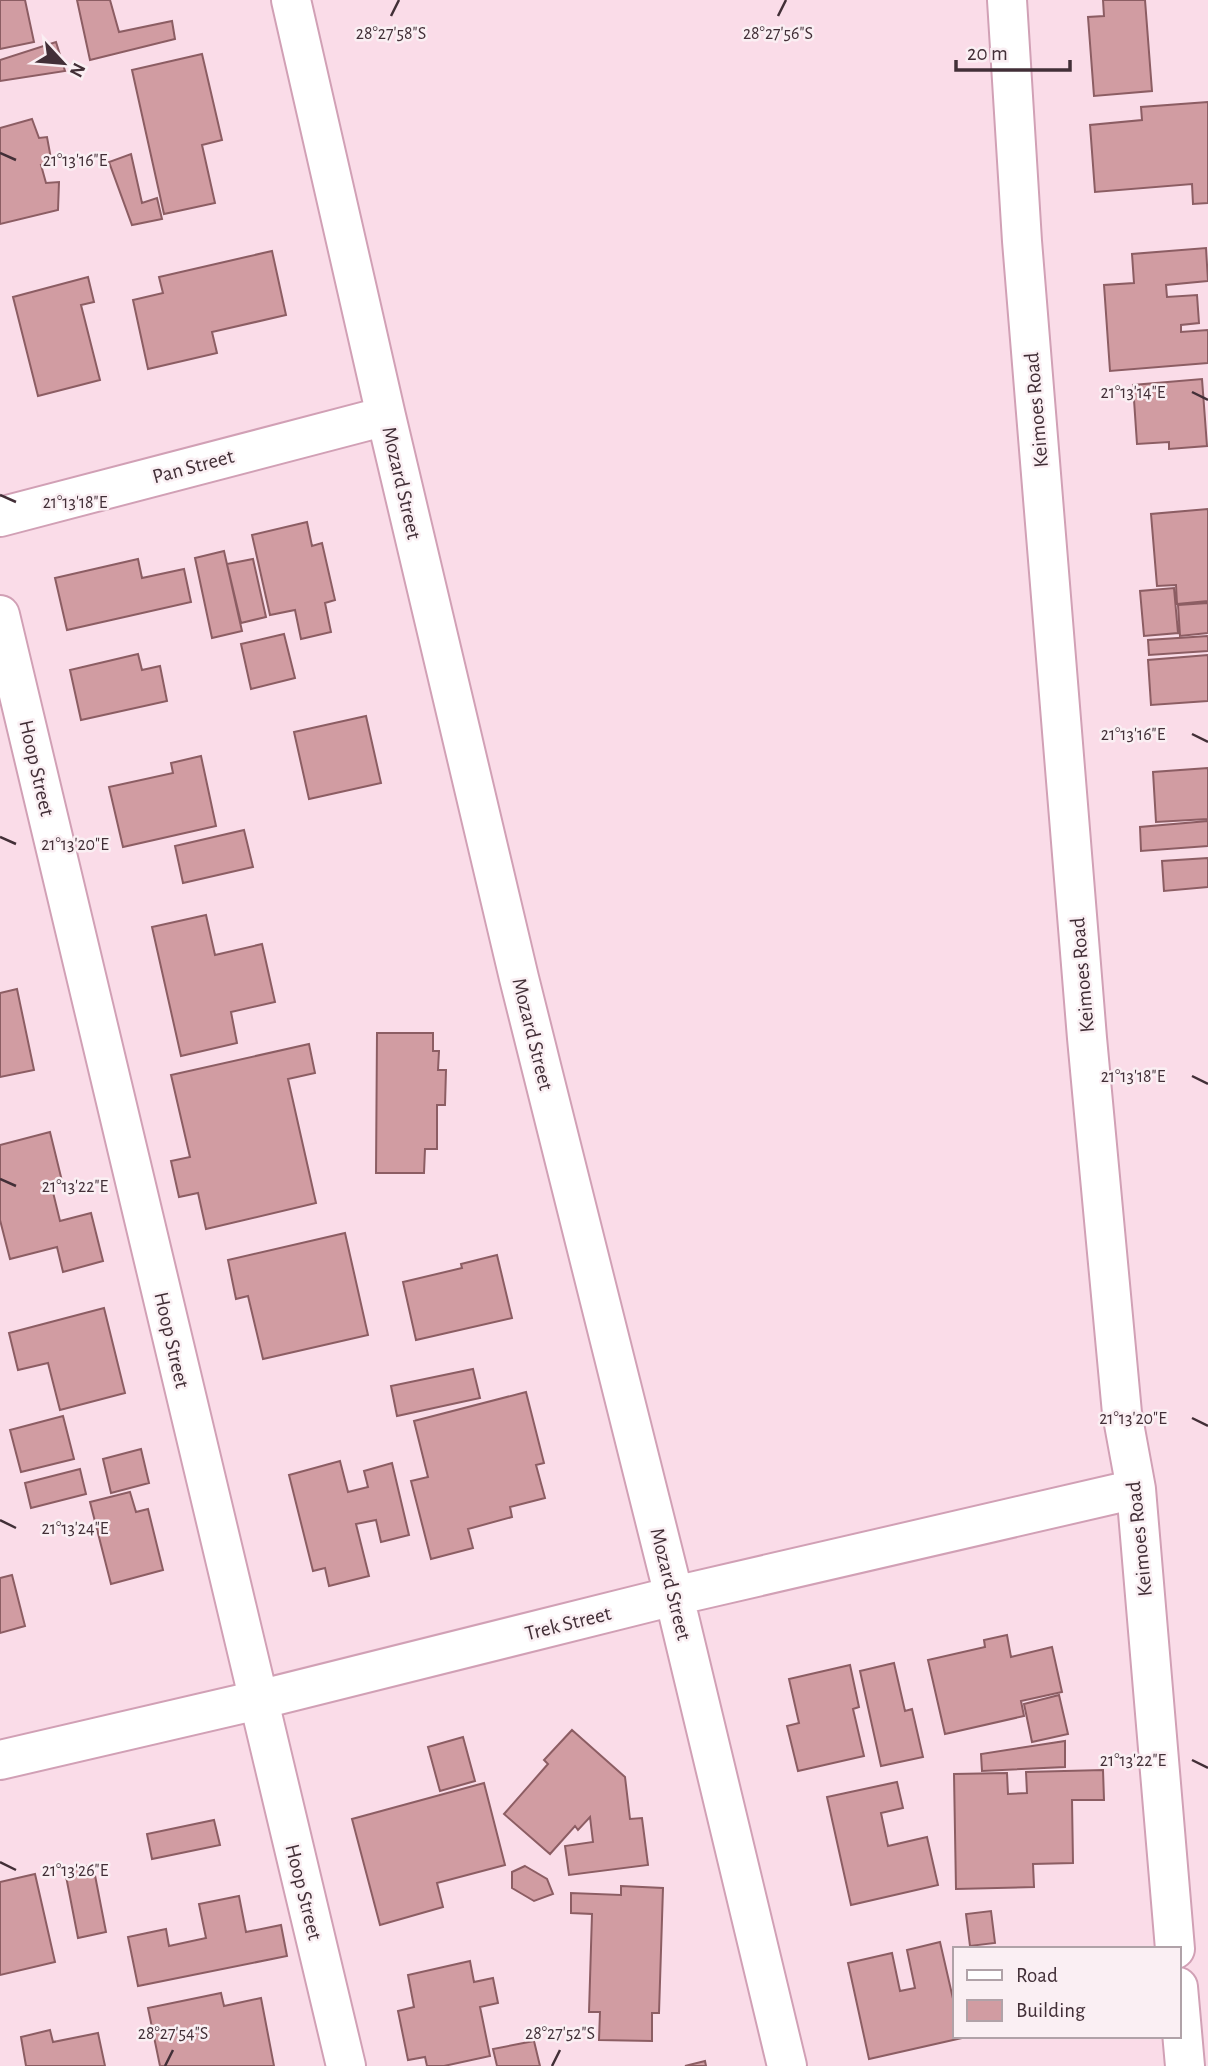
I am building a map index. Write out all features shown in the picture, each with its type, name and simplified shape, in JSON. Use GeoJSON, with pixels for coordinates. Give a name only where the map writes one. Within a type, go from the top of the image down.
{"type":"FeatureCollection","features":[{"type":"Feature","properties":{"kind":"street","name":"Mozard Street"},"geometry":{"type":"LineString","coordinates":[[291,0],[519,978],[674,1596],[787,2066]]}},
{"type":"Feature","properties":{"kind":"street","name":"Keimoes Road"},"geometry":{"type":"LineString","coordinates":[[1007,0],[1022,242],[1087,1038],[1122,1413],[1136,1489],[1175,1947]]}},
{"type":"Feature","properties":{"kind":"street","name":"Pan Street"},"geometry":{"type":"LineString","coordinates":[[0,517],[386,416]]}},
{"type":"Feature","properties":{"kind":"street","name":"Hoop Street"},"geometry":{"type":"LineString","coordinates":[[0,615],[346,2066]]}},
{"type":"Feature","properties":{"kind":"street","name":"Trek Street"},"geometry":{"type":"LineString","coordinates":[[0,1760],[258,1700],[674,1596],[1136,1489]]}},
{"type":"Feature","properties":{"kind":"street"},"geometry":{"type":"LineString","coordinates":[[1180,2010],[1185,2066]]}},
{"type":"Feature","properties":{"kind":"building"},"geometry":{"type":"Polygon","coordinates":[[[0,0],[25,0],[34,42],[0,49],[0,0]]]}},
{"type":"Feature","properties":{"kind":"building"},"geometry":{"type":"Polygon","coordinates":[[[77,0],[110,0],[119,32],[172,21],[175,39],[90,60],[77,0]]]}},
{"type":"Feature","properties":{"kind":"building"},"geometry":{"type":"Polygon","coordinates":[[[1103,0],[1145,0],[1152,91],[1094,96],[1088,17],[1104,16],[1103,0]]]}},
{"type":"Feature","properties":{"kind":"building"},"geometry":{"type":"Polygon","coordinates":[[[56,42],[65,71],[0,81],[0,60],[56,42]]]}},
{"type":"Feature","properties":{"kind":"building"},"geometry":{"type":"Polygon","coordinates":[[[202,54],[222,140],[202,145],[215,203],[164,214],[132,70],[202,54]]]}},
{"type":"Feature","properties":{"kind":"building"},"geometry":{"type":"Polygon","coordinates":[[[1208,102],[1208,203],[1193,204],[1192,184],[1095,192],[1090,125],[1142,120],[1141,107],[1208,102]]]}},
{"type":"Feature","properties":{"kind":"building"},"geometry":{"type":"Polygon","coordinates":[[[32,119],[39,138],[47,137],[52,164],[41,165],[46,183],[59,182],[58,210],[0,224],[0,128],[32,119]]]}},
{"type":"Feature","properties":{"kind":"building"},"geometry":{"type":"Polygon","coordinates":[[[131,154],[142,203],[157,198],[162,219],[132,225],[109,162],[131,154]]]}},
{"type":"Feature","properties":{"kind":"building"},"geometry":{"type":"Polygon","coordinates":[[[1206,248],[1208,281],[1166,285],[1167,297],[1197,295],[1199,323],[1181,325],[1181,332],[1208,330],[1208,363],[1110,371],[1104,285],[1134,283],[1132,254],[1206,248]]]}},
{"type":"Feature","properties":{"kind":"building"},"geometry":{"type":"Polygon","coordinates":[[[272,251],[286,315],[212,332],[217,353],[148,369],[133,300],[163,293],[159,277],[272,251]]]}},
{"type":"Feature","properties":{"kind":"building"},"geometry":{"type":"Polygon","coordinates":[[[88,277],[94,302],[81,305],[100,380],[38,396],[13,297],[88,277]]]}},
{"type":"Feature","properties":{"kind":"building"},"geometry":{"type":"Polygon","coordinates":[[[1202,379],[1207,446],[1169,449],[1169,442],[1137,444],[1133,385],[1202,379]]]}},
{"type":"Feature","properties":{"kind":"building"},"geometry":{"type":"Polygon","coordinates":[[[1208,509],[1208,601],[1177,604],[1176,585],[1157,586],[1151,514],[1208,509]]]}},
{"type":"Feature","properties":{"kind":"building"},"geometry":{"type":"Polygon","coordinates":[[[307,522],[312,546],[322,543],[335,600],[325,603],[331,632],[301,639],[295,610],[270,615],[252,535],[307,522]]]}},
{"type":"Feature","properties":{"kind":"building"},"geometry":{"type":"Polygon","coordinates":[[[224,551],[242,631],[212,638],[195,558],[224,551]]]}},
{"type":"Feature","properties":{"kind":"building"},"geometry":{"type":"Polygon","coordinates":[[[138,559],[142,578],[184,569],[191,602],[67,630],[55,578],[138,559]]]}},
{"type":"Feature","properties":{"kind":"building"},"geometry":{"type":"Polygon","coordinates":[[[253,559],[266,617],[241,623],[227,564],[253,559]]]}},
{"type":"Feature","properties":{"kind":"building"},"geometry":{"type":"Polygon","coordinates":[[[1174,588],[1178,633],[1144,636],[1140,591],[1174,588]]]}},
{"type":"Feature","properties":{"kind":"building"},"geometry":{"type":"Polygon","coordinates":[[[1208,603],[1208,633],[1180,636],[1178,605],[1208,603]]]}},
{"type":"Feature","properties":{"kind":"building"},"geometry":{"type":"Polygon","coordinates":[[[284,634],[295,678],[251,689],[241,644],[284,634]]]}},
{"type":"Feature","properties":{"kind":"building"},"geometry":{"type":"Polygon","coordinates":[[[1208,636],[1208,651],[1149,655],[1148,640],[1208,636]]]}},
{"type":"Feature","properties":{"kind":"building"},"geometry":{"type":"Polygon","coordinates":[[[138,654],[142,670],[160,666],[167,701],[81,720],[70,670],[138,654]]]}},
{"type":"Feature","properties":{"kind":"building"},"geometry":{"type":"Polygon","coordinates":[[[1208,655],[1208,701],[1151,705],[1148,660],[1208,655]]]}},
{"type":"Feature","properties":{"kind":"building"},"geometry":{"type":"Polygon","coordinates":[[[366,716],[381,783],[309,799],[294,732],[366,716]]]}},
{"type":"Feature","properties":{"kind":"building"},"geometry":{"type":"Polygon","coordinates":[[[201,756],[216,826],[123,847],[109,787],[173,773],[171,763],[201,756]]]}},
{"type":"Feature","properties":{"kind":"building"},"geometry":{"type":"Polygon","coordinates":[[[1208,768],[1208,819],[1156,822],[1153,772],[1208,768]]]}},
{"type":"Feature","properties":{"kind":"building"},"geometry":{"type":"Polygon","coordinates":[[[1208,821],[1208,846],[1141,851],[1140,827],[1208,821]]]}},
{"type":"Feature","properties":{"kind":"building"},"geometry":{"type":"Polygon","coordinates":[[[244,830],[253,867],[183,883],[175,846],[244,830]]]}},
{"type":"Feature","properties":{"kind":"building"},"geometry":{"type":"Polygon","coordinates":[[[1208,858],[1208,887],[1164,891],[1162,861],[1208,858]]]}},
{"type":"Feature","properties":{"kind":"building"},"geometry":{"type":"Polygon","coordinates":[[[206,915],[215,955],[262,944],[275,1002],[231,1012],[237,1043],[181,1056],[152,927],[206,915]]]}},
{"type":"Feature","properties":{"kind":"building"},"geometry":{"type":"Polygon","coordinates":[[[17,989],[34,1070],[0,1077],[0,993],[17,989]]]}},
{"type":"Feature","properties":{"kind":"building"},"geometry":{"type":"Polygon","coordinates":[[[377,1033],[433,1033],[433,1051],[439,1051],[438,1070],[446,1070],[445,1105],[437,1105],[437,1149],[425,1149],[424,1173],[376,1173],[377,1033]]]}},
{"type":"Feature","properties":{"kind":"building"},"geometry":{"type":"Polygon","coordinates":[[[309,1044],[315,1073],[288,1079],[316,1203],[206,1229],[198,1193],[179,1197],[171,1161],[190,1157],[171,1075],[309,1044]]]}},
{"type":"Feature","properties":{"kind":"building"},"geometry":{"type":"Polygon","coordinates":[[[50,1132],[62,1181],[51,1184],[60,1221],[91,1213],[103,1261],[63,1272],[57,1247],[10,1259],[0,1220],[0,1145],[50,1132]]]}},
{"type":"Feature","properties":{"kind":"building"},"geometry":{"type":"Polygon","coordinates":[[[345,1233],[368,1335],[263,1359],[248,1296],[236,1299],[228,1260],[345,1233]]]}},
{"type":"Feature","properties":{"kind":"building"},"geometry":{"type":"Polygon","coordinates":[[[497,1255],[512,1318],[416,1340],[403,1282],[462,1268],[461,1264],[497,1255]]]}},
{"type":"Feature","properties":{"kind":"building"},"geometry":{"type":"Polygon","coordinates":[[[104,1308],[125,1393],[60,1410],[48,1363],[18,1370],[9,1333],[104,1308]]]}},
{"type":"Feature","properties":{"kind":"building"},"geometry":{"type":"Polygon","coordinates":[[[473,1369],[480,1398],[397,1416],[391,1386],[473,1369]]]}},
{"type":"Feature","properties":{"kind":"building"},"geometry":{"type":"Polygon","coordinates":[[[526,1392],[544,1463],[536,1465],[545,1498],[510,1507],[512,1517],[468,1529],[473,1548],[431,1559],[411,1481],[428,1477],[414,1421],[526,1392]]]}},
{"type":"Feature","properties":{"kind":"building"},"geometry":{"type":"Polygon","coordinates":[[[63,1416],[74,1459],[21,1472],[10,1430],[63,1416]]]}},
{"type":"Feature","properties":{"kind":"building"},"geometry":{"type":"Polygon","coordinates":[[[141,1449],[149,1483],[111,1493],[103,1459],[141,1449]]]}},
{"type":"Feature","properties":{"kind":"building"},"geometry":{"type":"Polygon","coordinates":[[[340,1461],[348,1492],[368,1487],[364,1471],[392,1463],[409,1535],[381,1542],[376,1520],[356,1524],[369,1576],[329,1586],[325,1568],[313,1571],[289,1475],[340,1461]]]}},
{"type":"Feature","properties":{"kind":"building"},"geometry":{"type":"Polygon","coordinates":[[[80,1469],[86,1494],[31,1508],[25,1483],[80,1469]]]}},
{"type":"Feature","properties":{"kind":"building"},"geometry":{"type":"Polygon","coordinates":[[[130,1492],[136,1512],[148,1509],[163,1570],[111,1584],[90,1502],[130,1492]]]}},
{"type":"Feature","properties":{"kind":"building"},"geometry":{"type":"Polygon","coordinates":[[[12,1575],[25,1626],[0,1633],[0,1578],[12,1575]]]}},
{"type":"Feature","properties":{"kind":"building"},"geometry":{"type":"Polygon","coordinates":[[[1007,1635],[1011,1657],[1052,1647],[1062,1692],[1021,1701],[1024,1716],[945,1734],[928,1660],[985,1647],[984,1640],[1007,1635]]]}},
{"type":"Feature","properties":{"kind":"building"},"geometry":{"type":"Polygon","coordinates":[[[894,1663],[905,1711],[912,1709],[923,1757],[881,1766],[860,1671],[894,1663]]]}},
{"type":"Feature","properties":{"kind":"building"},"geometry":{"type":"Polygon","coordinates":[[[850,1665],[859,1707],[853,1709],[864,1756],[798,1771],[787,1726],[799,1723],[789,1679],[850,1665]]]}},
{"type":"Feature","properties":{"kind":"building"},"geometry":{"type":"Polygon","coordinates":[[[1059,1695],[1068,1734],[1032,1742],[1024,1704],[1059,1695]]]}},
{"type":"Feature","properties":{"kind":"building"},"geometry":{"type":"Polygon","coordinates":[[[572,1730],[625,1777],[630,1819],[642,1818],[648,1865],[569,1875],[565,1846],[593,1842],[590,1817],[578,1830],[575,1826],[550,1854],[504,1814],[548,1764],[544,1760],[572,1730]]]}},
{"type":"Feature","properties":{"kind":"building"},"geometry":{"type":"Polygon","coordinates":[[[463,1737],[475,1781],[440,1791],[428,1747],[463,1737]]]}},
{"type":"Feature","properties":{"kind":"building"},"geometry":{"type":"Polygon","coordinates":[[[1065,1741],[1065,1767],[982,1771],[981,1754],[1065,1741]]]}},
{"type":"Feature","properties":{"kind":"building"},"geometry":{"type":"Polygon","coordinates":[[[1103,1770],[1104,1800],[1072,1800],[1073,1863],[1033,1864],[1034,1887],[956,1889],[954,1774],[1007,1773],[1008,1794],[1027,1793],[1026,1772],[1103,1770]]]}},
{"type":"Feature","properties":{"kind":"building"},"geometry":{"type":"Polygon","coordinates":[[[897,1782],[903,1808],[881,1813],[888,1846],[927,1837],[938,1885],[851,1905],[827,1797],[897,1782]]]}},
{"type":"Feature","properties":{"kind":"building"},"geometry":{"type":"Polygon","coordinates":[[[484,1783],[505,1865],[437,1883],[443,1907],[380,1925],[352,1819],[484,1783]]]}},
{"type":"Feature","properties":{"kind":"building"},"geometry":{"type":"Polygon","coordinates":[[[214,1820],[220,1845],[152,1859],[147,1834],[214,1820]]]}},
{"type":"Feature","properties":{"kind":"building"},"geometry":{"type":"Polygon","coordinates":[[[93,1865],[106,1932],[78,1938],[65,1871],[93,1865]]]}},
{"type":"Feature","properties":{"kind":"building"},"geometry":{"type":"Polygon","coordinates":[[[525,1866],[547,1879],[553,1894],[534,1901],[512,1888],[512,1872],[525,1866]]]}},
{"type":"Feature","properties":{"kind":"building"},"geometry":{"type":"Polygon","coordinates":[[[35,1874],[55,1962],[0,1975],[0,1882],[35,1874]]]}},
{"type":"Feature","properties":{"kind":"building"},"geometry":{"type":"Polygon","coordinates":[[[621,1886],[663,1888],[659,2013],[652,2013],[652,2041],[599,2040],[600,2012],[589,2012],[592,1914],[571,1913],[571,1893],[621,1895],[621,1886]]]}},
{"type":"Feature","properties":{"kind":"building"},"geometry":{"type":"Polygon","coordinates":[[[239,1896],[246,1932],[281,1925],[287,1956],[138,1986],[128,1937],[166,1929],[169,1946],[206,1938],[199,1904],[239,1896]]]}},
{"type":"Feature","properties":{"kind":"building"},"geometry":{"type":"Polygon","coordinates":[[[991,1911],[995,1943],[970,1946],[966,1914],[991,1911]]]}},
{"type":"Feature","properties":{"kind":"building"},"geometry":{"type":"Polygon","coordinates":[[[940,1942],[953,1999],[953,2038],[962,2038],[869,2059],[848,1963],[892,1953],[900,1991],[915,1988],[907,1950],[940,1942]]]}},
{"type":"Feature","properties":{"kind":"building"},"geometry":{"type":"Polygon","coordinates":[[[470,1961],[474,1982],[493,1978],[498,2003],[480,2007],[490,2056],[444,2066],[427,2066],[425,2057],[408,2060],[398,2011],[414,2007],[408,1975],[470,1961]]]}},
{"type":"Feature","properties":{"kind":"building"},"geometry":{"type":"Polygon","coordinates":[[[221,1993],[224,2006],[261,1998],[274,2066],[160,2066],[148,2008],[221,1993]]]}},
{"type":"Feature","properties":{"kind":"building"},"geometry":{"type":"Polygon","coordinates":[[[50,2030],[53,2042],[98,2033],[105,2066],[26,2066],[21,2037],[50,2030]]]}},
{"type":"Feature","properties":{"kind":"building"},"geometry":{"type":"Polygon","coordinates":[[[534,2041],[540,2066],[497,2066],[493,2049],[534,2041]]]}},
{"type":"Feature","properties":{"kind":"building"},"geometry":{"type":"Polygon","coordinates":[[[705,2061],[706,2066],[685,2066],[705,2061]]]}}]}
